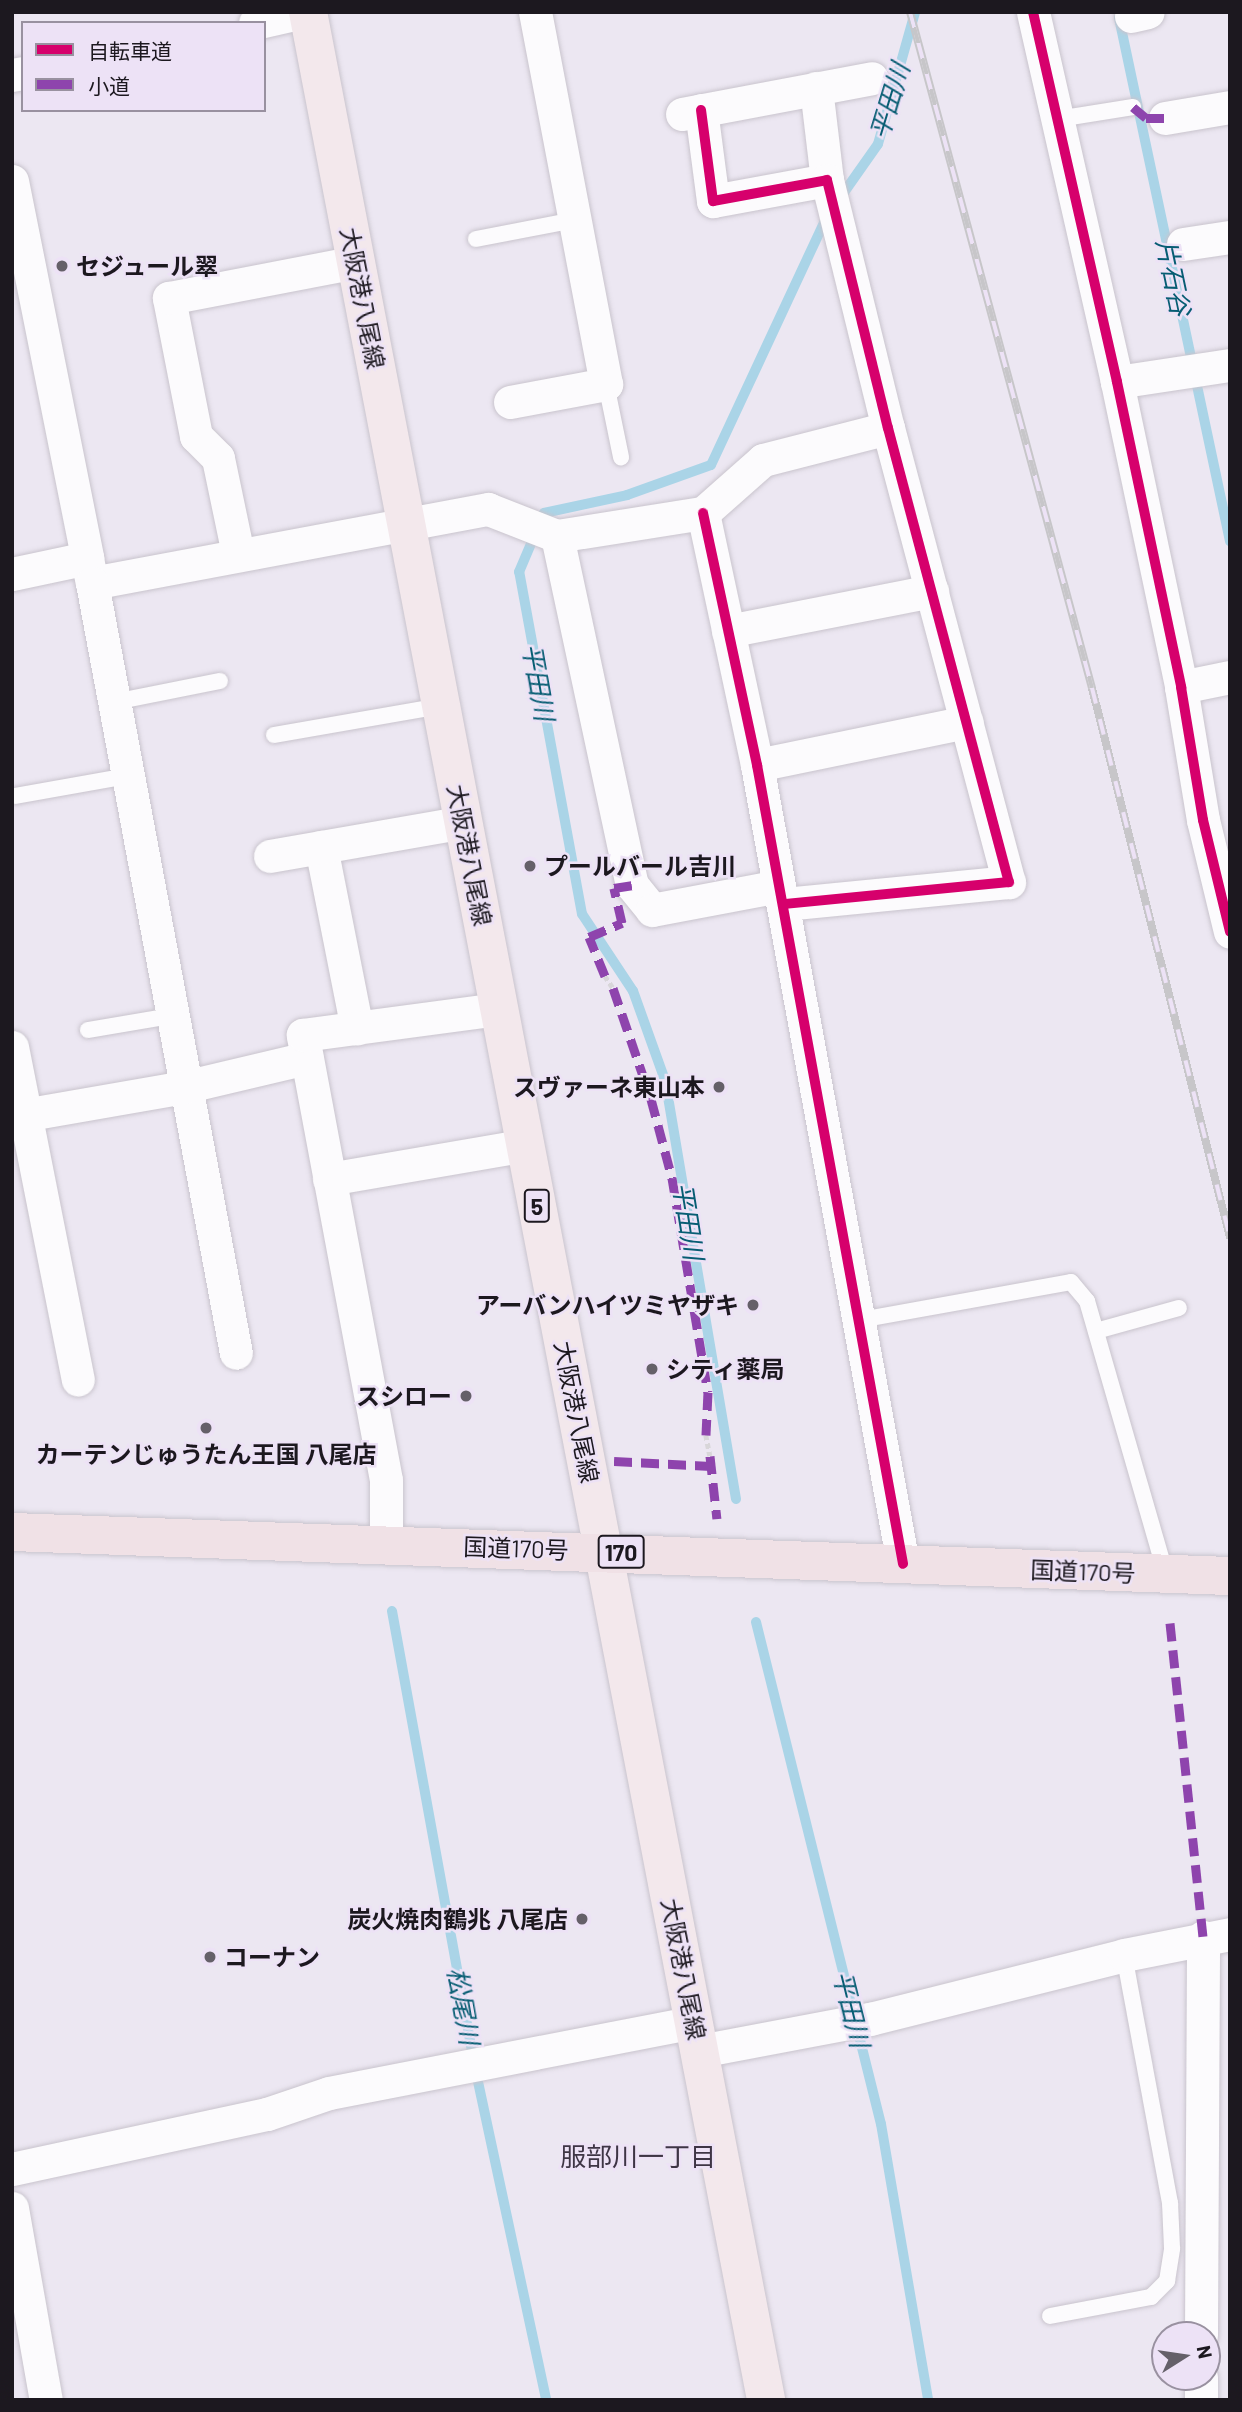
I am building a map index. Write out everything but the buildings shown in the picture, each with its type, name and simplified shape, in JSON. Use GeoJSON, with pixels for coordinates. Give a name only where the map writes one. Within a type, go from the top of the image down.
{"type":"FeatureCollection","features":[{"type":"Feature","properties":{"kind":"highway","name":"国道170号"},"geometry":{"type":"LineString","coordinates":[[12,1532],[1230,1576]]}},
{"type":"Feature","properties":{"kind":"main road","name":"大阪港八尾線"},"geometry":{"type":"LineString","coordinates":[[306,12],[442,706],[766,2400]]}},
{"type":"Feature","properties":{"kind":"street"},"geometry":{"type":"LineString","coordinates":[[264,21],[306,12]]}},
{"type":"Feature","properties":{"kind":"street"},"geometry":{"type":"LineString","coordinates":[[510,402],[606,384],[534,12]]}},
{"type":"Feature","properties":{"kind":"street"},"geometry":{"type":"LineString","coordinates":[[1033,12],[1117,382],[1181,687],[1216,817],[1230,932]]}},
{"type":"Feature","properties":{"kind":"street"},"geometry":{"type":"LineString","coordinates":[[831,197],[713,201],[691,112],[872,78]]}},
{"type":"Feature","properties":{"kind":"street"},"geometry":{"type":"LineString","coordinates":[[545,531],[632,885],[652,910],[781,895],[1009,882],[888,428],[831,197],[816,88]]}},
{"type":"Feature","properties":{"kind":"street"},"geometry":{"type":"LineString","coordinates":[[1165,118],[1230,107]]}},
{"type":"Feature","properties":{"kind":"street"},"geometry":{"type":"LineString","coordinates":[[12,181],[89,570],[236,1353]]}},
{"type":"Feature","properties":{"kind":"street"},"geometry":{"type":"LineString","coordinates":[[1183,244],[1230,237]]}},
{"type":"Feature","properties":{"kind":"street"},"geometry":{"type":"LineString","coordinates":[[238,554],[218,458],[196,436],[169,298],[356,262]]}},
{"type":"Feature","properties":{"kind":"street"},"geometry":{"type":"LineString","coordinates":[[1117,382],[1230,365]]}},
{"type":"Feature","properties":{"kind":"street"},"geometry":{"type":"LineString","coordinates":[[12,573],[89,570],[238,554],[406,521],[488,509],[545,531],[703,513],[763,460],[888,428]]}},
{"type":"Feature","properties":{"kind":"street"},"geometry":{"type":"LineString","coordinates":[[703,513],[757,765],[903,1564]]}},
{"type":"Feature","properties":{"kind":"street"},"geometry":{"type":"LineString","coordinates":[[728,631],[932,591]]}},
{"type":"Feature","properties":{"kind":"street"},"geometry":{"type":"LineString","coordinates":[[1181,687],[1230,677]]}},
{"type":"Feature","properties":{"kind":"street"},"geometry":{"type":"LineString","coordinates":[[757,765],[967,722]]}},
{"type":"Feature","properties":{"kind":"street"},"geometry":{"type":"LineString","coordinates":[[270,856],[464,822]]}},
{"type":"Feature","properties":{"kind":"street"},"geometry":{"type":"LineString","coordinates":[[321,847],[357,1028]]}},
{"type":"Feature","properties":{"kind":"street"},"geometry":{"type":"LineString","coordinates":[[386,1544],[386,1480],[303,1035],[499,1009]]}},
{"type":"Feature","properties":{"kind":"street"},"geometry":{"type":"LineString","coordinates":[[12,1048],[19,1116],[78,1380]]}},
{"type":"Feature","properties":{"kind":"street"},"geometry":{"type":"LineString","coordinates":[[19,1116],[184,1087],[307,1058]]}},
{"type":"Feature","properties":{"kind":"street"},"geometry":{"type":"LineString","coordinates":[[329,1179],[526,1145]]}},
{"type":"Feature","properties":{"kind":"street"},"geometry":{"type":"LineString","coordinates":[[12,2169],[267,2115],[329,2093],[697,2036],[855,2022],[1124,1955],[1216,1935],[1202,2321]]}},
{"type":"Feature","properties":{"kind":"street"},"geometry":{"type":"LineString","coordinates":[[12,2208],[46,2400]]}},
{"type":"Feature","properties":{"kind":"lane"},"geometry":{"type":"LineString","coordinates":[[1058,119],[1133,107]]}},
{"type":"Feature","properties":{"kind":"lane"},"geometry":{"type":"LineString","coordinates":[[476,239],[575,220]]}},
{"type":"Feature","properties":{"kind":"lane"},"geometry":{"type":"LineString","coordinates":[[606,384],[621,457]]}},
{"type":"Feature","properties":{"kind":"lane"},"geometry":{"type":"LineString","coordinates":[[114,702],[220,681]]}},
{"type":"Feature","properties":{"kind":"lane"},"geometry":{"type":"LineString","coordinates":[[274,735],[442,706]]}},
{"type":"Feature","properties":{"kind":"lane"},"geometry":{"type":"LineString","coordinates":[[15,796],[127,776]]}},
{"type":"Feature","properties":{"kind":"lane"},"geometry":{"type":"LineString","coordinates":[[88,1030],[171,1016]]}},
{"type":"Feature","properties":{"kind":"lane"},"geometry":{"type":"LineString","coordinates":[[860,1320],[1071,1282],[1087,1301],[1165,1574]]}},
{"type":"Feature","properties":{"kind":"lane"},"geometry":{"type":"LineString","coordinates":[[1096,1331],[1179,1308]]}},
{"type":"Feature","properties":{"kind":"lane"},"geometry":{"type":"LineString","coordinates":[[1050,2316],[1151,2297],[1167,2281],[1172,2248],[1170,2203],[1124,1955]]}},
{"type":"Feature","properties":{"kind":"path"},"geometry":{"type":"LineString","coordinates":[[605,976],[613,988]]}},
{"type":"Feature","properties":{"kind":"path"},"geometry":{"type":"LineString","coordinates":[[706,1435],[710,1456]]}},
{"type":"Feature","properties":{"kind":"waterway","name":"平田川"},"geometry":{"type":"LineString","coordinates":[[840,198],[878,144],[915,12]]}},
{"type":"Feature","properties":{"kind":"waterway","name":"片石谷"},"geometry":{"type":"LineString","coordinates":[[1119,18],[1230,541]]}},
{"type":"Feature","properties":{"kind":"waterway","name":"平田川"},"geometry":{"type":"LineString","coordinates":[[736,1499],[666,1083],[633,991],[582,914],[519,572],[544,513],[627,495],[711,465],[827,216]]}},
{"type":"Feature","properties":{"kind":"waterway","name":"松尾川"},"geometry":{"type":"LineString","coordinates":[[392,1611],[477,2077],[546,2400]]}},
{"type":"Feature","properties":{"kind":"waterway","name":"平田川"},"geometry":{"type":"LineString","coordinates":[[756,1622],[881,2124],[928,2400]]}},
{"type":"Feature","properties":{"kind":"railway"},"geometry":{"type":"LineString","coordinates":[[910,12],[1092,688],[1230,1238]]}},
{"type":"Feature","properties":{"kind":"marked path"},"geometry":{"type":"LineString","coordinates":[[1133,107],[1146,118],[1165,118]]}},
{"type":"Feature","properties":{"kind":"marked path"},"geometry":{"type":"LineString","coordinates":[[605,976],[589,937],[622,923],[614,888],[632,885]]}},
{"type":"Feature","properties":{"kind":"marked path"},"geometry":{"type":"LineString","coordinates":[[613,988],[651,1099],[672,1178],[708,1392],[706,1435]]}},
{"type":"Feature","properties":{"kind":"marked path"},"geometry":{"type":"LineString","coordinates":[[710,1456],[717,1519]]}},
{"type":"Feature","properties":{"kind":"marked path"},"geometry":{"type":"LineString","coordinates":[[614,1461],[711,1466]]}},
{"type":"Feature","properties":{"kind":"marked path"},"geometry":{"type":"LineString","coordinates":[[1170,1623],[1203,1937]]}},
{"type":"Feature","properties":{"kind":"cycle path"},"geometry":{"type":"LineString","coordinates":[[1033,12],[1117,382],[1181,687],[1203,820],[1230,932]]}},
{"type":"Feature","properties":{"kind":"cycle path"},"geometry":{"type":"LineString","coordinates":[[701,110],[713,201],[827,180],[888,428],[1009,882],[783,904]]}},
{"type":"Feature","properties":{"kind":"cycle path"},"geometry":{"type":"LineString","coordinates":[[703,513],[757,765],[903,1564]]}},
{"type":"Feature","properties":{"kind":"place","name":"セジュール翠"},"geometry":{"type":"Point","coordinates":[62,266]}},
{"type":"Feature","properties":{"kind":"place","name":"プールバール吉川"},"geometry":{"type":"Point","coordinates":[530,866]}},
{"type":"Feature","properties":{"kind":"place","name":"スヴァーネ東山本"},"geometry":{"type":"Point","coordinates":[719,1087]}},
{"type":"Feature","properties":{"kind":"place","name":"アーバンハイツミヤザキ"},"geometry":{"type":"Point","coordinates":[753,1305]}},
{"type":"Feature","properties":{"kind":"place","name":"シティ薬局"},"geometry":{"type":"Point","coordinates":[652,1369]}},
{"type":"Feature","properties":{"kind":"place","name":"スシロー"},"geometry":{"type":"Point","coordinates":[466,1396]}},
{"type":"Feature","properties":{"kind":"place","name":"カーテンじゅうたん王国 八尾店"},"geometry":{"type":"Point","coordinates":[206,1428]}},
{"type":"Feature","properties":{"kind":"place","name":"炭火焼肉鶴兆 八尾店"},"geometry":{"type":"Point","coordinates":[582,1919]}},
{"type":"Feature","properties":{"kind":"place","name":"コーナン"},"geometry":{"type":"Point","coordinates":[210,1957]}},
{"type":"Feature","properties":{"kind":"district","name":"服部川一丁目"},"geometry":{"type":"Point","coordinates":[638,2156]}}]}
